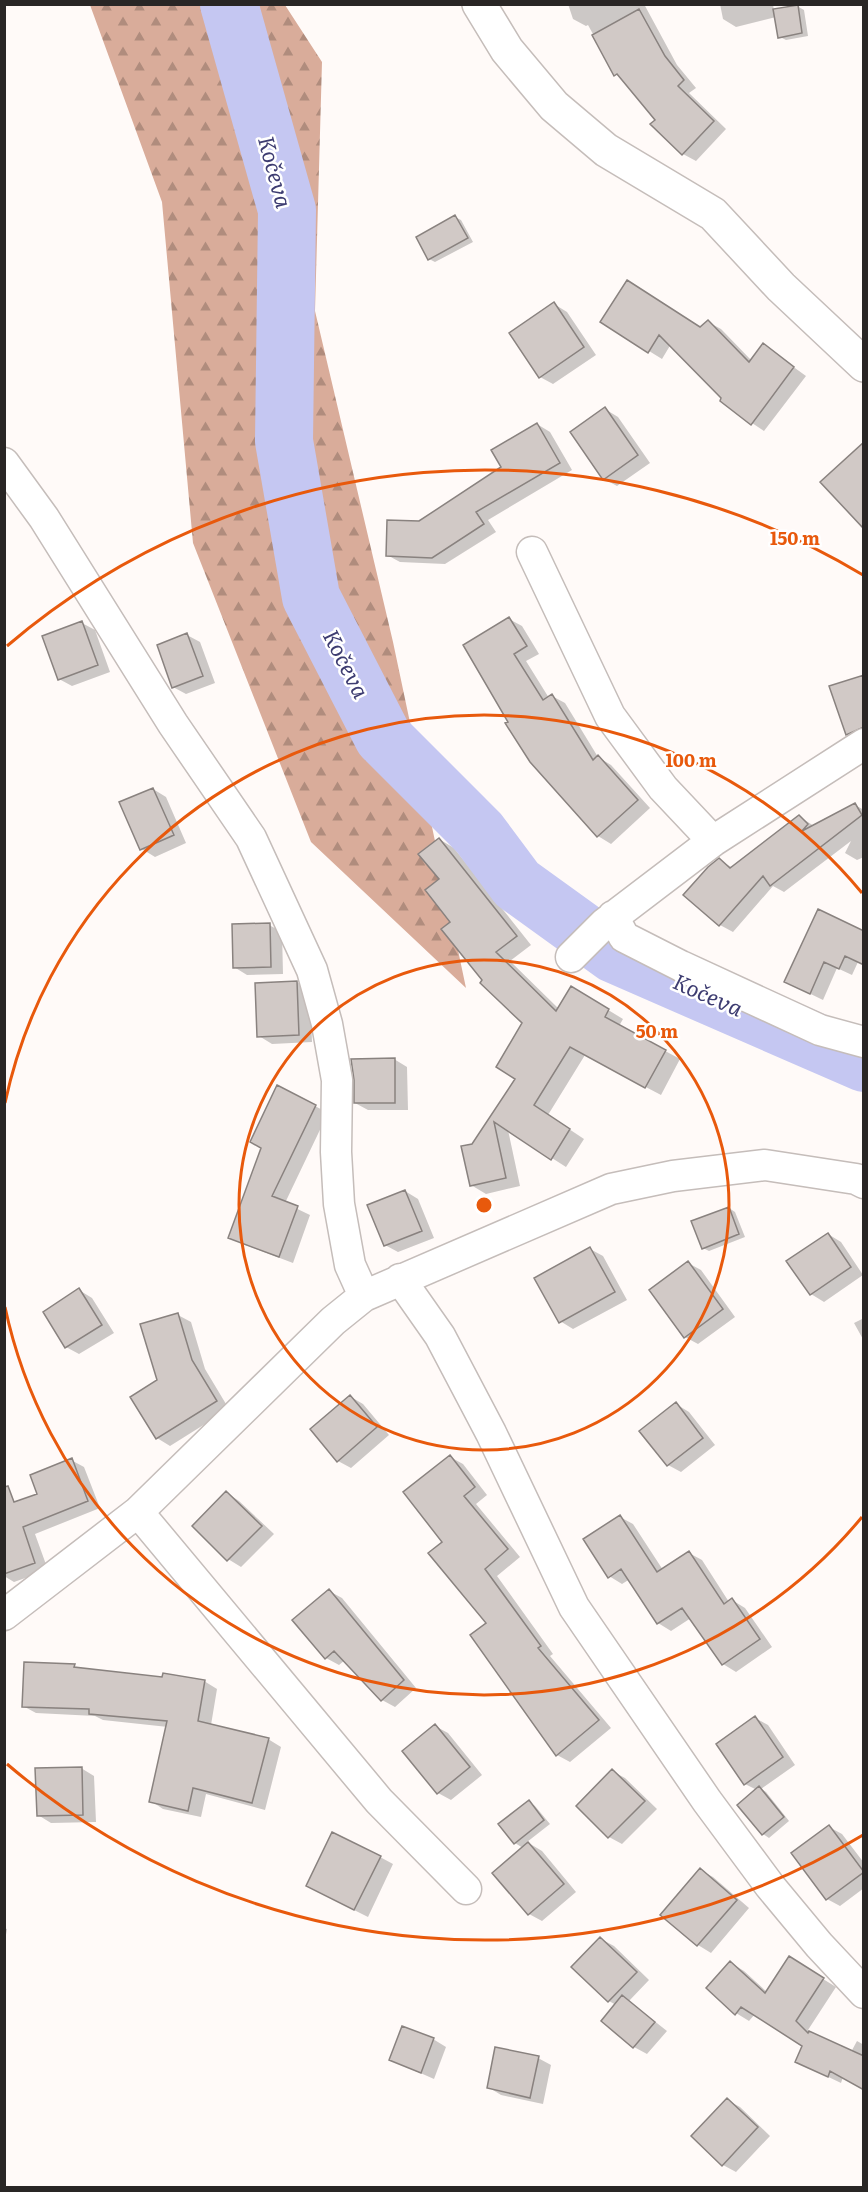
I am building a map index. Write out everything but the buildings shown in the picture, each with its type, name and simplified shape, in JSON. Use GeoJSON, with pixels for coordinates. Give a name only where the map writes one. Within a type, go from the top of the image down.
{"type":"FeatureCollection","features":[{"type":"Feature","properties":{"kind":"main road"},"geometry":{"type":"LineString","coordinates":[[478,4],[507,50],[554,106],[606,150],[713,214],[781,287],[864,366]]}},
{"type":"Feature","properties":{"kind":"street"},"geometry":{"type":"LineString","coordinates":[[4,463],[50,528],[173,724],[251,838],[312,970],[327,1024],[337,1080],[336,1152],[339,1204],[350,1264],[364,1296]]}},
{"type":"Feature","properties":{"kind":"street"},"geometry":{"type":"LineString","coordinates":[[532,552],[610,716],[663,788],[712,841]]}},
{"type":"Feature","properties":{"kind":"street"},"geometry":{"type":"LineString","coordinates":[[573,955],[608,920],[712,841],[864,744]]}},
{"type":"Feature","properties":{"kind":"street"},"geometry":{"type":"LineString","coordinates":[[608,920],[624,937],[681,966],[820,1030],[864,1042]]}},
{"type":"Feature","properties":{"kind":"street"},"geometry":{"type":"LineString","coordinates":[[4,1614],[138,1512],[333,1321],[364,1296],[611,1189],[673,1176],[765,1165],[856,1179],[864,1183]]}},
{"type":"Feature","properties":{"kind":"street"},"geometry":{"type":"LineString","coordinates":[[400,1279],[440,1336],[491,1433],[574,1607],[694,1782],[770,1886],[819,1945],[864,1993]]}},
{"type":"Feature","properties":{"kind":"street"},"geometry":{"type":"LineString","coordinates":[[138,1512],[379,1801],[466,1889]]}},
{"type":"Feature","properties":{"kind":"green space"},"geometry":{"type":"Polygon","coordinates":[[[90,5],[285,5],[322,62],[315,311],[393,642],[466,988],[311,842],[193,543],[162,202],[90,5]]]}},
{"type":"Feature","properties":{"kind":"waterway","name":"Kočeva"},"geometry":{"type":"LineString","coordinates":[[229,4],[287,210],[284,441],[311,597],[383,737],[479,833],[517,884],[614,954],[864,1063]]}}]}
